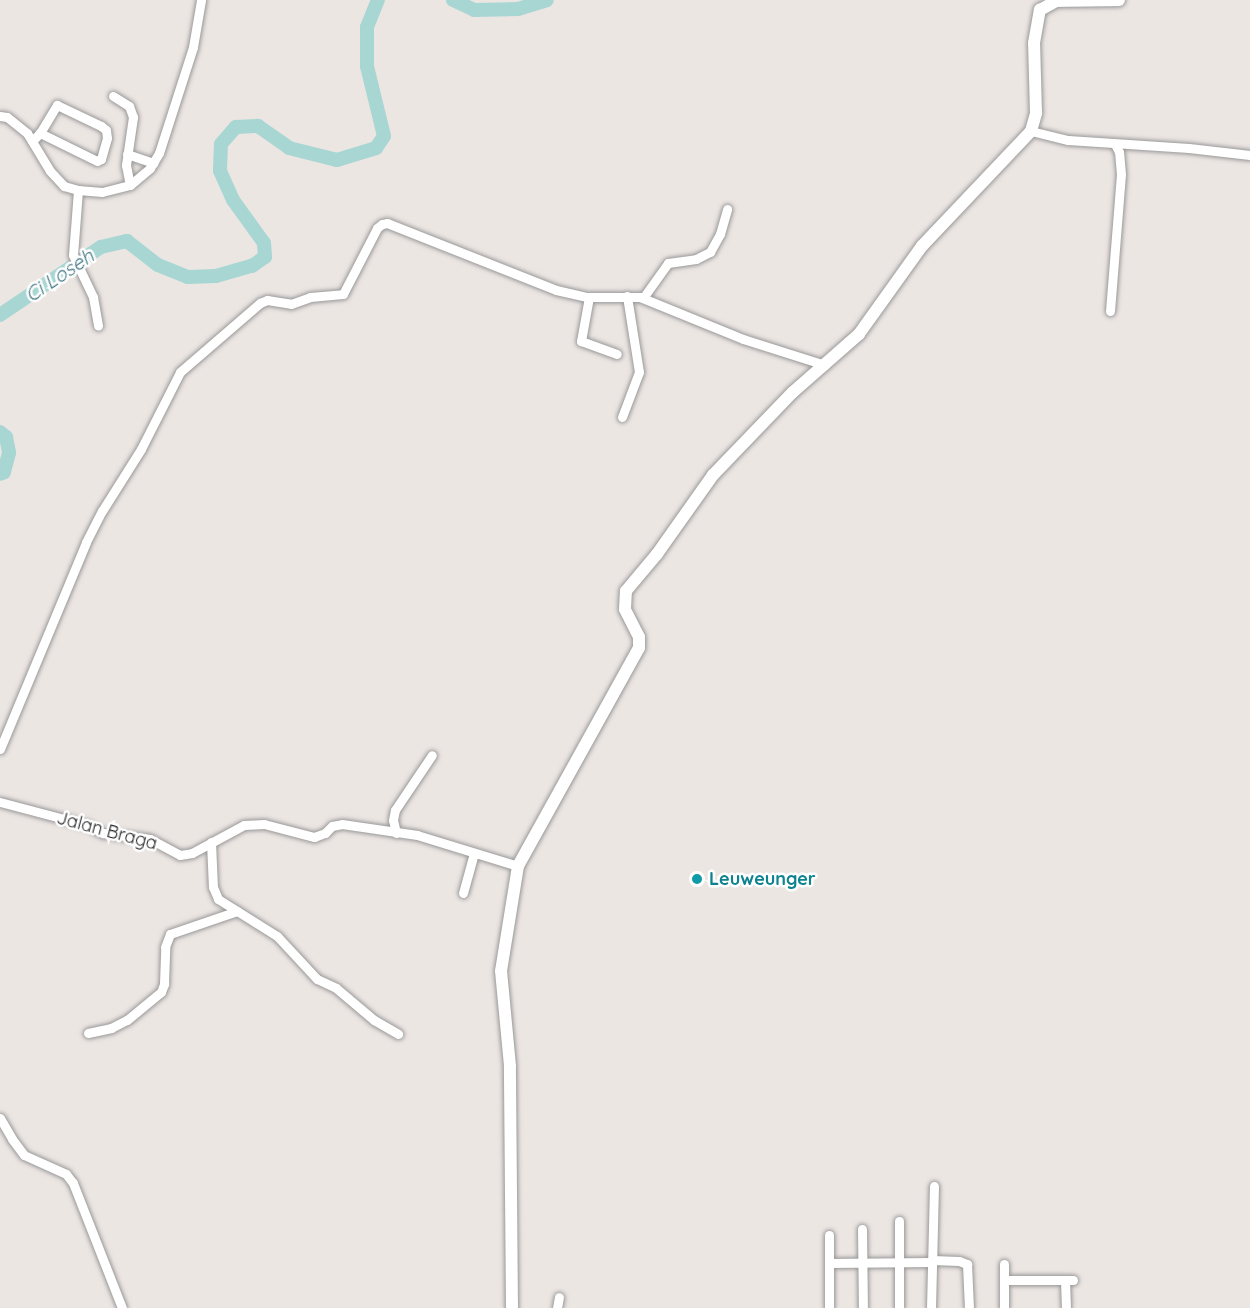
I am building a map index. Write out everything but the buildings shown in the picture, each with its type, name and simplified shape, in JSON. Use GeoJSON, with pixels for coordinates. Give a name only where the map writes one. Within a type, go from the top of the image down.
{"type":"FeatureCollection","features":[{"type":"Feature","properties":{"kind":"street"},"geometry":{"type":"LineString","coordinates":[[0,116],[16,123],[32,141],[50,171],[64,186],[102,192],[130,185],[141,177],[153,163],[166,135],[193,47],[201,0]]}},
{"type":"Feature","properties":{"kind":"street"},"geometry":{"type":"LineString","coordinates":[[512,1308],[510,1066],[501,971],[518,866],[639,648],[639,637],[625,609],[626,591],[657,554],[713,475],[793,392],[859,334],[922,246],[1031,131],[1036,113],[1034,43],[1040,10],[1056,1],[1119,0]]}},
{"type":"Feature","properties":{"kind":"street"},"geometry":{"type":"LineString","coordinates":[[113,96],[129,106],[133,117],[126,169],[130,185]]}},
{"type":"Feature","properties":{"kind":"street"},"geometry":{"type":"LineString","coordinates":[[32,141],[40,133],[55,106],[60,105],[106,130],[107,138],[101,159],[97,161],[40,133]]}},
{"type":"Feature","properties":{"kind":"street"},"geometry":{"type":"LineString","coordinates":[[1031,131],[1068,140],[1250,155]]}},
{"type":"Feature","properties":{"kind":"street"},"geometry":{"type":"LineString","coordinates":[[1110,311],[1121,174],[1120,158],[1115,144]]}},
{"type":"Feature","properties":{"kind":"street"},"geometry":{"type":"LineString","coordinates":[[127,154],[153,163]]}},
{"type":"Feature","properties":{"kind":"street"},"geometry":{"type":"LineString","coordinates":[[78,190],[73,240],[75,262],[93,297],[98,326]]}},
{"type":"Feature","properties":{"kind":"street"},"geometry":{"type":"LineString","coordinates":[[622,417],[639,372],[636,297],[668,263],[696,259],[710,252],[720,234],[727,209]]}},
{"type":"Feature","properties":{"kind":"street"},"geometry":{"type":"LineString","coordinates":[[0,749],[86,542],[102,511],[141,449],[180,372],[254,307],[267,300],[291,304],[310,297],[343,294],[377,228],[387,223],[556,290],[590,297],[636,297],[743,339],[825,365]]}},
{"type":"Feature","properties":{"kind":"street"},"geometry":{"type":"LineString","coordinates":[[590,297],[581,341],[617,354]]}},
{"type":"Feature","properties":{"kind":"street"},"geometry":{"type":"LineString","coordinates":[[396,833],[393,820],[395,810],[432,755]]}},
{"type":"Feature","properties":{"kind":"street","name":"Jalan Braga"},"geometry":{"type":"LineString","coordinates":[[0,802],[87,825],[103,832],[150,839],[180,855],[192,852],[233,829],[255,824],[314,837],[325,833],[332,826],[342,824],[417,835],[518,866]]}},
{"type":"Feature","properties":{"kind":"street"},"geometry":{"type":"LineString","coordinates":[[212,842],[215,894],[218,899],[277,936],[317,979],[336,988],[374,1020],[398,1034]]}},
{"type":"Feature","properties":{"kind":"street"},"geometry":{"type":"LineString","coordinates":[[463,893],[474,853]]}},
{"type":"Feature","properties":{"kind":"street"},"geometry":{"type":"LineString","coordinates":[[88,1033],[111,1028],[127,1020],[149,1005],[163,990],[165,947],[170,934],[237,912]]}},
{"type":"Feature","properties":{"kind":"street"},"geometry":{"type":"LineString","coordinates":[[0,1118],[24,1155],[70,1178],[122,1308]]}},
{"type":"Feature","properties":{"kind":"street"},"geometry":{"type":"LineString","coordinates":[[932,1308],[934,1186]]}},
{"type":"Feature","properties":{"kind":"street"},"geometry":{"type":"LineString","coordinates":[[899,1221],[899,1308]]}},
{"type":"Feature","properties":{"kind":"street"},"geometry":{"type":"LineString","coordinates":[[862,1229],[863,1308]]}},
{"type":"Feature","properties":{"kind":"street"},"geometry":{"type":"LineString","coordinates":[[829,1235],[829,1308]]}},
{"type":"Feature","properties":{"kind":"street"},"geometry":{"type":"LineString","coordinates":[[829,1263],[960,1261],[967,1264],[969,1308]]}},
{"type":"Feature","properties":{"kind":"street"},"geometry":{"type":"LineString","coordinates":[[1004,1264],[1004,1308]]}},
{"type":"Feature","properties":{"kind":"street"},"geometry":{"type":"LineString","coordinates":[[1004,1280],[1069,1280],[1066,1308]]}},
{"type":"Feature","properties":{"kind":"street"},"geometry":{"type":"LineString","coordinates":[[557,1308],[559,1297]]}},
{"type":"Feature","properties":{"kind":"waterway","name":"Ci Loseh"},"geometry":{"type":"LineString","coordinates":[[0,315],[101,247],[127,241],[158,265],[188,277],[216,276],[252,266],[265,257],[264,243],[233,200],[220,171],[221,144],[236,127],[258,126],[289,148],[337,160],[376,148],[384,136],[367,66],[367,27],[378,0]]}},
{"type":"Feature","properties":{"kind":"waterway","name":"Ci Loseh"},"geometry":{"type":"LineString","coordinates":[[453,0],[474,10],[518,9],[547,0]]}},
{"type":"Feature","properties":{"kind":"waterway","name":"Ci Loseh"},"geometry":{"type":"LineString","coordinates":[[0,432],[6,437],[9,453],[4,472],[0,474]]}},
{"type":"Feature","properties":{"kind":"place","name":"Leuweunger"},"geometry":{"type":"Point","coordinates":[697,879]}}]}
